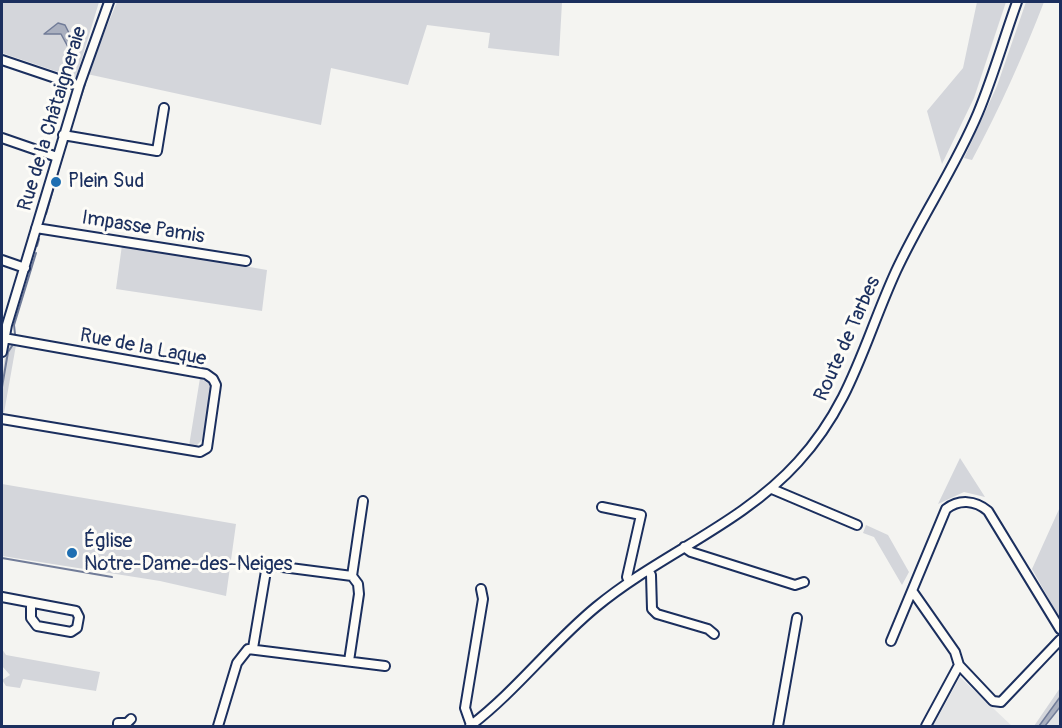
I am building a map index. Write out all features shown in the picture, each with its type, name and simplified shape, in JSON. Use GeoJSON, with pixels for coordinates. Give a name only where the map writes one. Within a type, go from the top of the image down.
{"type":"FeatureCollection","features":[{"type":"Feature","properties":{"kind":"street","name":"Rue de la Châtaigneraie"},"geometry":{"type":"LineString","coordinates":[[2,352],[4,338],[63,135],[109,2]]}},
{"type":"Feature","properties":{"kind":"street","name":"Route de Tarbes"},"geometry":{"type":"LineString","coordinates":[[470,726],[500,704],[595,608],[629,582],[733,519],[772,489],[805,454],[842,404],[897,271],[978,113],[1017,2]]}},
{"type":"Feature","properties":{"kind":"street"},"geometry":{"type":"LineString","coordinates":[[2,60],[79,86]]}},
{"type":"Feature","properties":{"kind":"street"},"geometry":{"type":"LineString","coordinates":[[63,135],[157,151],[164,108]]}},
{"type":"Feature","properties":{"kind":"street"},"geometry":{"type":"LineString","coordinates":[[2,138],[57,157]]}},
{"type":"Feature","properties":{"kind":"street","name":"Impasse Pamis"},"geometry":{"type":"LineString","coordinates":[[36,228],[246,261]]}},
{"type":"Feature","properties":{"kind":"street"},"geometry":{"type":"LineString","coordinates":[[2,260],[25,268]]}},
{"type":"Feature","properties":{"kind":"street","name":"Rue de la Laque"},"geometry":{"type":"LineString","coordinates":[[2,419],[200,452],[207,448],[216,385],[213,379],[206,374],[4,338]]}},
{"type":"Feature","properties":{"kind":"street"},"geometry":{"type":"LineString","coordinates":[[772,489],[857,525]]}},
{"type":"Feature","properties":{"kind":"street"},"geometry":{"type":"LineString","coordinates":[[349,661],[359,594],[358,584],[352,576],[363,501]]}},
{"type":"Feature","properties":{"kind":"street"},"geometry":{"type":"LineString","coordinates":[[891,641],[946,509],[961,501],[981,505],[988,511],[1060,629]]}},
{"type":"Feature","properties":{"kind":"street"},"geometry":{"type":"LineString","coordinates":[[602,507],[641,515],[627,577],[629,582]]}},
{"type":"Feature","properties":{"kind":"street"},"geometry":{"type":"LineString","coordinates":[[684,547],[691,552],[795,585],[804,582]]}},
{"type":"Feature","properties":{"kind":"street"},"geometry":{"type":"LineString","coordinates":[[253,648],[267,565],[352,576]]}},
{"type":"Feature","properties":{"kind":"street"},"geometry":{"type":"LineString","coordinates":[[648,570],[651,575],[652,609],[657,614],[708,629],[714,634]]}},
{"type":"Feature","properties":{"kind":"street"},"geometry":{"type":"LineString","coordinates":[[470,726],[465,708],[483,599],[481,590]]}},
{"type":"Feature","properties":{"kind":"street"},"geometry":{"type":"LineString","coordinates":[[913,592],[955,652],[959,665],[993,700],[1001,702],[1060,640]]}},
{"type":"Feature","properties":{"kind":"street"},"geometry":{"type":"LineString","coordinates":[[2,597],[76,611],[79,617],[77,628],[71,632],[37,626],[31,618],[31,603]]}},
{"type":"Feature","properties":{"kind":"street"},"geometry":{"type":"LineString","coordinates":[[778,726],[796,618]]}},
{"type":"Feature","properties":{"kind":"street"},"geometry":{"type":"LineString","coordinates":[[218,726],[237,663],[248,649],[385,666]]}},
{"type":"Feature","properties":{"kind":"street"},"geometry":{"type":"LineString","coordinates":[[926,726],[959,665]]}},
{"type":"Feature","properties":{"kind":"street"},"geometry":{"type":"LineString","coordinates":[[117,726],[118,723],[128,723],[131,719]]}},
{"type":"Feature","properties":{"kind":"shaded area"},"geometry":{"type":"Polygon","coordinates":[[[2,2],[99,2],[76,78],[2,53],[2,2]]]}},
{"type":"Feature","properties":{"kind":"shaded area"},"geometry":{"type":"Polygon","coordinates":[[[117,2],[562,2],[559,56],[488,48],[490,33],[427,25],[408,85],[331,68],[321,125],[87,74],[117,2]]]}},
{"type":"Feature","properties":{"kind":"shaded area"},"geometry":{"type":"Polygon","coordinates":[[[977,2],[1006,2],[974,98],[942,164],[927,111],[963,68],[977,2]]]}},
{"type":"Feature","properties":{"kind":"shaded area"},"geometry":{"type":"Polygon","coordinates":[[[1026,2],[1044,2],[1011,82],[972,160],[964,158],[997,86],[1026,2]]]}},
{"type":"Feature","properties":{"kind":"shaded area"},"geometry":{"type":"Polygon","coordinates":[[[122,245],[267,270],[262,311],[116,289],[122,245]]]}},
{"type":"Feature","properties":{"kind":"shaded area"},"geometry":{"type":"Polygon","coordinates":[[[11,344],[16,345],[4,413],[2,412],[2,377],[6,349],[11,344]]]}},
{"type":"Feature","properties":{"kind":"shaded area"},"geometry":{"type":"Polygon","coordinates":[[[200,378],[211,385],[211,391],[202,440],[196,446],[189,446],[200,378]]]}},
{"type":"Feature","properties":{"kind":"shaded area"},"geometry":{"type":"Polygon","coordinates":[[[960,458],[985,497],[964,492],[938,504],[960,458]]]}},
{"type":"Feature","properties":{"kind":"shaded area"},"geometry":{"type":"Polygon","coordinates":[[[2,484],[236,524],[226,596],[160,581],[2,556],[2,484]]]}},
{"type":"Feature","properties":{"kind":"shaded area"},"geometry":{"type":"Polygon","coordinates":[[[1060,507],[1060,619],[1032,569],[1060,507]]]}},
{"type":"Feature","properties":{"kind":"shaded area"},"geometry":{"type":"Polygon","coordinates":[[[866,525],[888,535],[909,572],[902,585],[874,537],[863,533],[866,525]]]}},
{"type":"Feature","properties":{"kind":"shaded area"},"geometry":{"type":"Polygon","coordinates":[[[2,649],[6,655],[100,672],[96,691],[23,679],[20,688],[6,686],[2,680],[10,675],[2,666],[2,649]]]}},
{"type":"Feature","properties":{"kind":"shaded area"},"geometry":{"type":"Polygon","coordinates":[[[960,677],[1012,726],[933,726],[960,677]]]}},
{"type":"Feature","properties":{"kind":"shaded area"},"geometry":{"type":"Polygon","coordinates":[[[1060,688],[1060,697],[1039,726],[1034,726],[1060,688]]]}},
{"type":"Feature","properties":{"kind":"shaded area"},"geometry":{"type":"Polygon","coordinates":[[[1060,707],[1060,726],[1046,726],[1051,719],[1060,707]]]}},
{"type":"Feature","properties":{"kind":"water"},"geometry":{"type":"Polygon","coordinates":[[[58,23],[65,25],[72,39],[71,47],[68,47],[61,34],[44,34],[58,23]]]}},
{"type":"Feature","properties":{"kind":"water"},"geometry":{"type":"Polygon","coordinates":[[[1060,697],[1060,707],[1045,726],[1039,726],[1060,697]]]}},
{"type":"Feature","properties":{"kind":"waterway"},"geometry":{"type":"LineString","coordinates":[[2,56],[72,79]]}},
{"type":"Feature","properties":{"kind":"waterway"},"geometry":{"type":"LineString","coordinates":[[70,130],[85,84]]}},
{"type":"Feature","properties":{"kind":"waterway"},"geometry":{"type":"LineString","coordinates":[[46,214],[66,144]]}},
{"type":"Feature","properties":{"kind":"waterway"},"geometry":{"type":"LineString","coordinates":[[37,246],[39,239]]}},
{"type":"Feature","properties":{"kind":"waterway"},"geometry":{"type":"LineString","coordinates":[[15,334],[14,325],[36,253]]}},
{"type":"Feature","properties":{"kind":"waterway"},"geometry":{"type":"LineString","coordinates":[[2,387],[8,352],[12,346]]}},
{"type":"Feature","properties":{"kind":"waterway"},"geometry":{"type":"LineString","coordinates":[[2,558],[112,577]]}},
{"type":"Feature","properties":{"kind":"place","name":"Plein Sud"},"geometry":{"type":"Point","coordinates":[56,182]}},
{"type":"Feature","properties":{"kind":"place","name":"Église Notre-Dame-des-Neiges"},"geometry":{"type":"Point","coordinates":[72,553]}}]}
